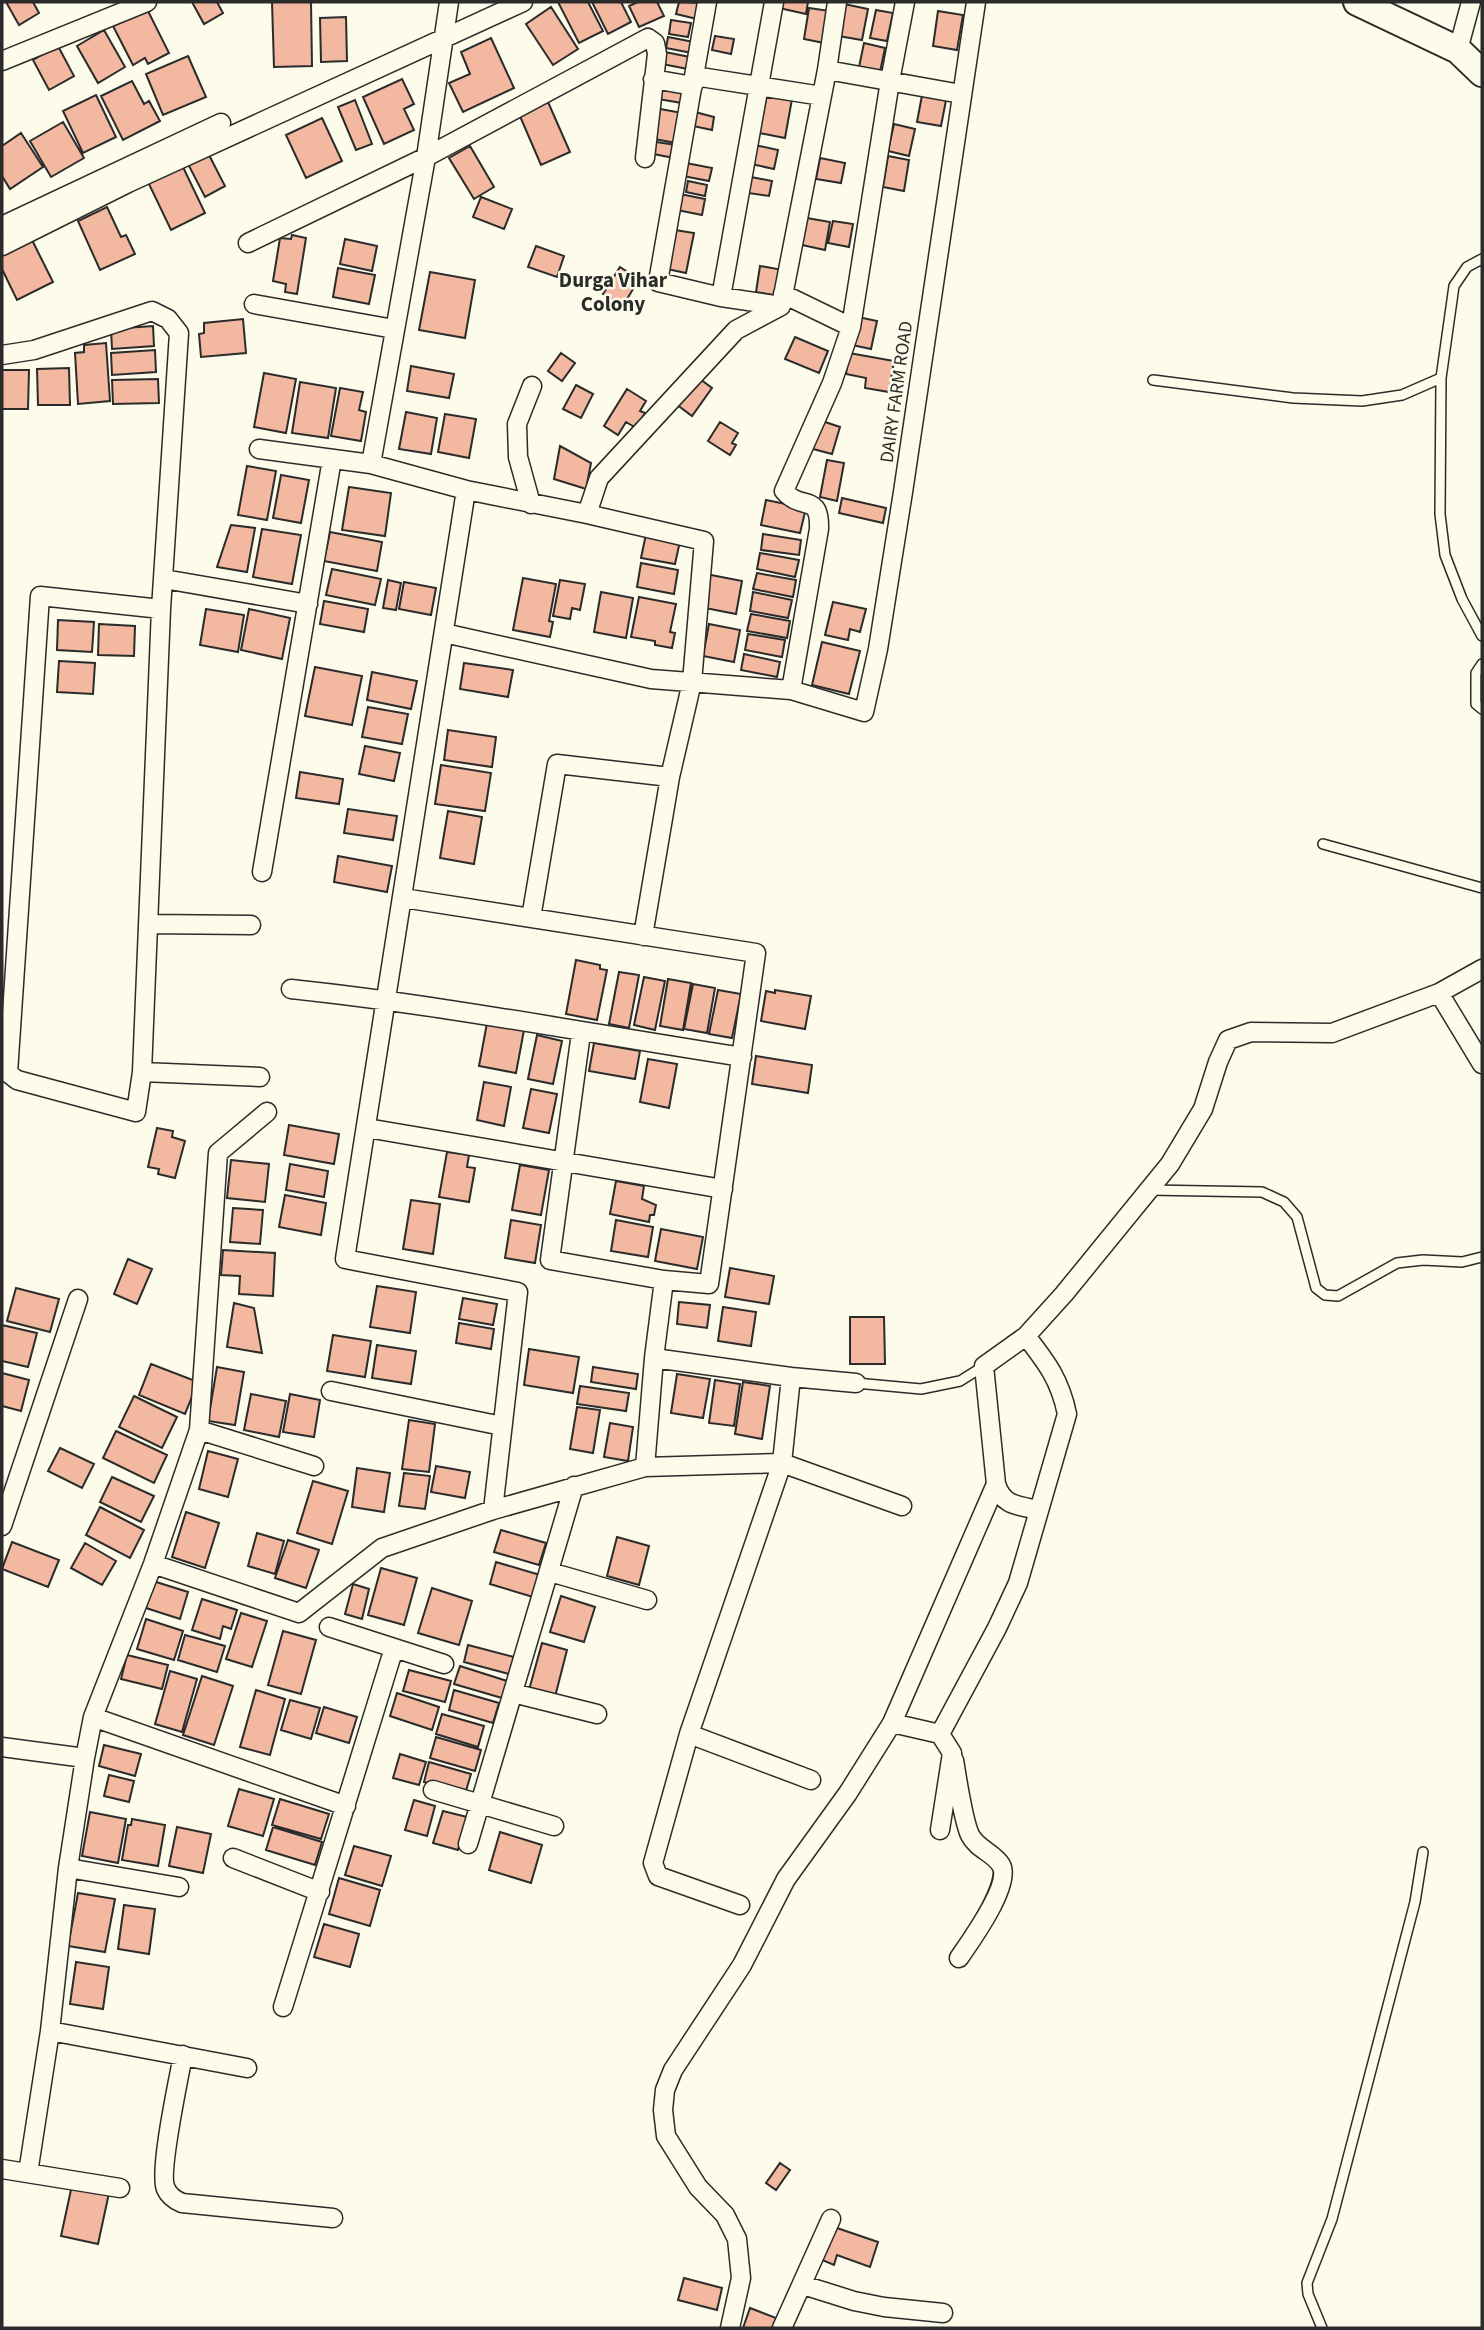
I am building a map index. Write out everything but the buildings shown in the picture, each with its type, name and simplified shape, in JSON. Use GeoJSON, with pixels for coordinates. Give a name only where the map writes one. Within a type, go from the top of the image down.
{"type":"FeatureCollection","features":[{"type":"Feature","properties":{"kind":"main road"},"geometry":{"type":"LineString","coordinates":[[1357,2],[1458,50],[1482,73]]}},
{"type":"Feature","properties":{"kind":"street"},"geometry":{"type":"LineString","coordinates":[[2,61],[147,2]]}},
{"type":"Feature","properties":{"kind":"street"},"geometry":{"type":"LineString","coordinates":[[371,464],[425,157],[449,2]]}},
{"type":"Feature","properties":{"kind":"street"},"geometry":{"type":"LineString","coordinates":[[2,246],[128,183],[523,2]]}},
{"type":"Feature","properties":{"kind":"street"},"geometry":{"type":"LineString","coordinates":[[707,2],[657,282],[721,298],[782,300],[851,327]]}},
{"type":"Feature","properties":{"kind":"street"},"geometry":{"type":"LineString","coordinates":[[721,298],[774,2]]}},
{"type":"Feature","properties":{"kind":"street"},"geometry":{"type":"LineString","coordinates":[[587,514],[599,478],[736,330],[782,300],[827,70],[837,2]]}},
{"type":"Feature","properties":{"kind":"street"},"geometry":{"type":"LineString","coordinates":[[444,633],[651,679],[791,690],[819,528],[819,512],[816,508],[789,497],[784,491],[832,383],[851,327],[905,2]]}},
{"type":"Feature","properties":{"kind":"street","name":"DAIRY FARM ROAD"},"geometry":{"type":"LineString","coordinates":[[791,690],[864,712],[878,649],[903,492],[976,2]]}},
{"type":"Feature","properties":{"kind":"street"},"geometry":{"type":"LineString","coordinates":[[1458,50],[1471,2]]}},
{"type":"Feature","properties":{"kind":"street"},"geometry":{"type":"LineString","coordinates":[[248,243],[425,157],[648,38],[655,43],[657,54],[645,158]]}},
{"type":"Feature","properties":{"kind":"street"},"geometry":{"type":"LineString","coordinates":[[827,70],[961,94]]}},
{"type":"Feature","properties":{"kind":"street"},"geometry":{"type":"LineString","coordinates":[[653,79],[759,86],[822,96]]}},
{"type":"Feature","properties":{"kind":"street"},"geometry":{"type":"LineString","coordinates":[[2,226],[221,123]]}},
{"type":"Feature","properties":{"kind":"street"},"geometry":{"type":"LineString","coordinates":[[254,304],[394,329]]}},
{"type":"Feature","properties":{"kind":"street"},"geometry":{"type":"LineString","coordinates":[[2,355],[34,349],[152,311],[168,318],[179,332],[161,609],[142,1072],[136,1112],[17,1080],[8,1073],[40,596],[161,609]]}},
{"type":"Feature","properties":{"kind":"street"},"geometry":{"type":"LineString","coordinates":[[531,504],[518,457],[517,424],[532,386]]}},
{"type":"Feature","properties":{"kind":"street"},"geometry":{"type":"LineString","coordinates":[[259,449],[371,464],[466,490],[704,541],[692,682],[670,777],[643,936]]}},
{"type":"Feature","properties":{"kind":"street"},"geometry":{"type":"LineString","coordinates":[[262,872],[332,459]]}},
{"type":"Feature","properties":{"kind":"street"},"geometry":{"type":"LineString","coordinates":[[466,490],[345,1259],[518,1292],[493,1510]]}},
{"type":"Feature","properties":{"kind":"street"},"geometry":{"type":"LineString","coordinates":[[163,579],[308,604]]}},
{"type":"Feature","properties":{"kind":"street"},"geometry":{"type":"LineString","coordinates":[[531,918],[557,764],[670,777]]}},
{"type":"Feature","properties":{"kind":"street"},"geometry":{"type":"LineString","coordinates":[[403,898],[756,953],[709,1284],[664,1280],[550,1260],[581,1033]]}},
{"type":"Feature","properties":{"kind":"street"},"geometry":{"type":"LineString","coordinates":[[149,924],[251,925]]}},
{"type":"Feature","properties":{"kind":"street"},"geometry":{"type":"LineString","coordinates":[[1038,1510],[1012,1504],[1000,1496],[996,1483],[984,1366],[1026,1336],[1064,1294],[1170,1164],[1203,1109],[1228,1040],[1251,1032],[1332,1033],[1440,993],[1482,969]]}},
{"type":"Feature","properties":{"kind":"street"},"geometry":{"type":"LineString","coordinates":[[291,989],[387,999],[581,1033],[742,1057]]}},
{"type":"Feature","properties":{"kind":"street"},"geometry":{"type":"LineString","coordinates":[[1440,993],[1482,1064]]}},
{"type":"Feature","properties":{"kind":"street"},"geometry":{"type":"LineString","coordinates":[[142,1072],[260,1077]]}},
{"type":"Feature","properties":{"kind":"street"},"geometry":{"type":"LineString","coordinates":[[28,2173],[50,2031],[68,1868],[93,1717],[153,1564],[199,1430],[218,1153],[267,1112]]}},
{"type":"Feature","properties":{"kind":"street"},"geometry":{"type":"LineString","coordinates":[[367,1129],[723,1189]]}},
{"type":"Feature","properties":{"kind":"street"},"geometry":{"type":"LineString","coordinates":[[645,1466],[664,1280]]}},
{"type":"Feature","properties":{"kind":"street"},"geometry":{"type":"LineString","coordinates":[[2,1526],[78,1299]]}},
{"type":"Feature","properties":{"kind":"street"},"geometry":{"type":"LineString","coordinates":[[940,1734],[998,1628],[1018,1583],[1067,1414],[1062,1391],[1052,1369],[1026,1336]]}},
{"type":"Feature","properties":{"kind":"street"},"geometry":{"type":"LineString","coordinates":[[654,1358],[856,1383]]}},
{"type":"Feature","properties":{"kind":"street"},"geometry":{"type":"LineString","coordinates":[[740,1905],[658,1876],[653,1864],[689,1734],[782,1463],[792,1377]]}},
{"type":"Feature","properties":{"kind":"street"},"geometry":{"type":"LineString","coordinates":[[331,1391],[502,1426]]}},
{"type":"Feature","properties":{"kind":"street"},"geometry":{"type":"LineString","coordinates":[[199,1430],[314,1466]]}},
{"type":"Feature","properties":{"kind":"street"},"geometry":{"type":"LineString","coordinates":[[153,1564],[299,1613],[382,1548],[493,1510],[645,1466],[782,1463],[902,1506]]}},
{"type":"Feature","properties":{"kind":"street"},"geometry":{"type":"LineString","coordinates":[[730,2328],[741,2278],[737,2239],[725,2215],[698,2187],[666,2136],[663,2110],[665,2090],[673,2070],[742,1965],[786,1879],[848,1793],[892,1723],[996,1483]]}},
{"type":"Feature","properties":{"kind":"street"},"geometry":{"type":"LineString","coordinates":[[468,1844],[574,1486]]}},
{"type":"Feature","properties":{"kind":"street"},"geometry":{"type":"LineString","coordinates":[[550,1572],[647,1600]]}},
{"type":"Feature","properties":{"kind":"street"},"geometry":{"type":"LineString","coordinates":[[329,1627],[444,1664]]}},
{"type":"Feature","properties":{"kind":"street"},"geometry":{"type":"LineString","coordinates":[[283,2007],[394,1648]]}},
{"type":"Feature","properties":{"kind":"street"},"geometry":{"type":"LineString","coordinates":[[513,1693],[597,1714]]}},
{"type":"Feature","properties":{"kind":"street"},"geometry":{"type":"LineString","coordinates":[[93,1717],[346,1807]]}},
{"type":"Feature","properties":{"kind":"street"},"geometry":{"type":"LineString","coordinates":[[892,1723],[940,1734],[952,1753],[969,1834],[979,1847],[1001,1865],[1003,1873],[984,1922],[959,1958]]}},
{"type":"Feature","properties":{"kind":"street"},"geometry":{"type":"LineString","coordinates":[[689,1734],[811,1780]]}},
{"type":"Feature","properties":{"kind":"street"},"geometry":{"type":"LineString","coordinates":[[2,1747],[85,1758]]}},
{"type":"Feature","properties":{"kind":"street"},"geometry":{"type":"LineString","coordinates":[[940,1830],[952,1753]]}},
{"type":"Feature","properties":{"kind":"street"},"geometry":{"type":"LineString","coordinates":[[433,1790],[554,1826]]}},
{"type":"Feature","properties":{"kind":"street"},"geometry":{"type":"LineString","coordinates":[[233,1858],[320,1892]]}},
{"type":"Feature","properties":{"kind":"street"},"geometry":{"type":"LineString","coordinates":[[68,1868],[179,1887]]}},
{"type":"Feature","properties":{"kind":"street"},"geometry":{"type":"LineString","coordinates":[[50,2031],[247,2068]]}},
{"type":"Feature","properties":{"kind":"street"},"geometry":{"type":"LineString","coordinates":[[183,2055],[165,2166],[164,2187],[171,2197],[181,2203],[333,2218]]}},
{"type":"Feature","properties":{"kind":"street"},"geometry":{"type":"LineString","coordinates":[[2,2169],[120,2188]]}},
{"type":"Feature","properties":{"kind":"street"},"geometry":{"type":"LineString","coordinates":[[782,2328],[831,2219]]}},
{"type":"Feature","properties":{"kind":"street"},"geometry":{"type":"LineString","coordinates":[[803,2284],[854,2301],[943,2313]]}},
{"type":"Feature","properties":{"kind":"lane"},"geometry":{"type":"LineString","coordinates":[[1482,259],[1467,267],[1454,286],[1441,378],[1440,514],[1445,555],[1462,599],[1482,636]]}},
{"type":"Feature","properties":{"kind":"lane"},"geometry":{"type":"LineString","coordinates":[[1153,380],[1293,398],[1362,401],[1402,395],[1441,378]]}},
{"type":"Feature","properties":{"kind":"lane"},"geometry":{"type":"LineString","coordinates":[[1482,664],[1476,673],[1476,704],[1482,709]]}},
{"type":"Feature","properties":{"kind":"lane"},"geometry":{"type":"LineString","coordinates":[[1323,844],[1482,888]]}},
{"type":"Feature","properties":{"kind":"lane"},"geometry":{"type":"LineString","coordinates":[[1149,1190],[1262,1192],[1284,1202],[1297,1217],[1316,1288],[1325,1295],[1338,1296],[1397,1264],[1423,1260],[1462,1262],[1482,1257]]}},
{"type":"Feature","properties":{"kind":"lane"},"geometry":{"type":"LineString","coordinates":[[856,1383],[921,1389],[960,1381],[984,1366]]}},
{"type":"Feature","properties":{"kind":"lane"},"geometry":{"type":"LineString","coordinates":[[1322,2328],[1308,2294],[1307,2283],[1332,2219],[1415,1902],[1423,1852]]}},
{"type":"Feature","properties":{"kind":"district","name":"Durga Vihar Colony"},"geometry":{"type":"Point","coordinates":[613,292]}}]}
